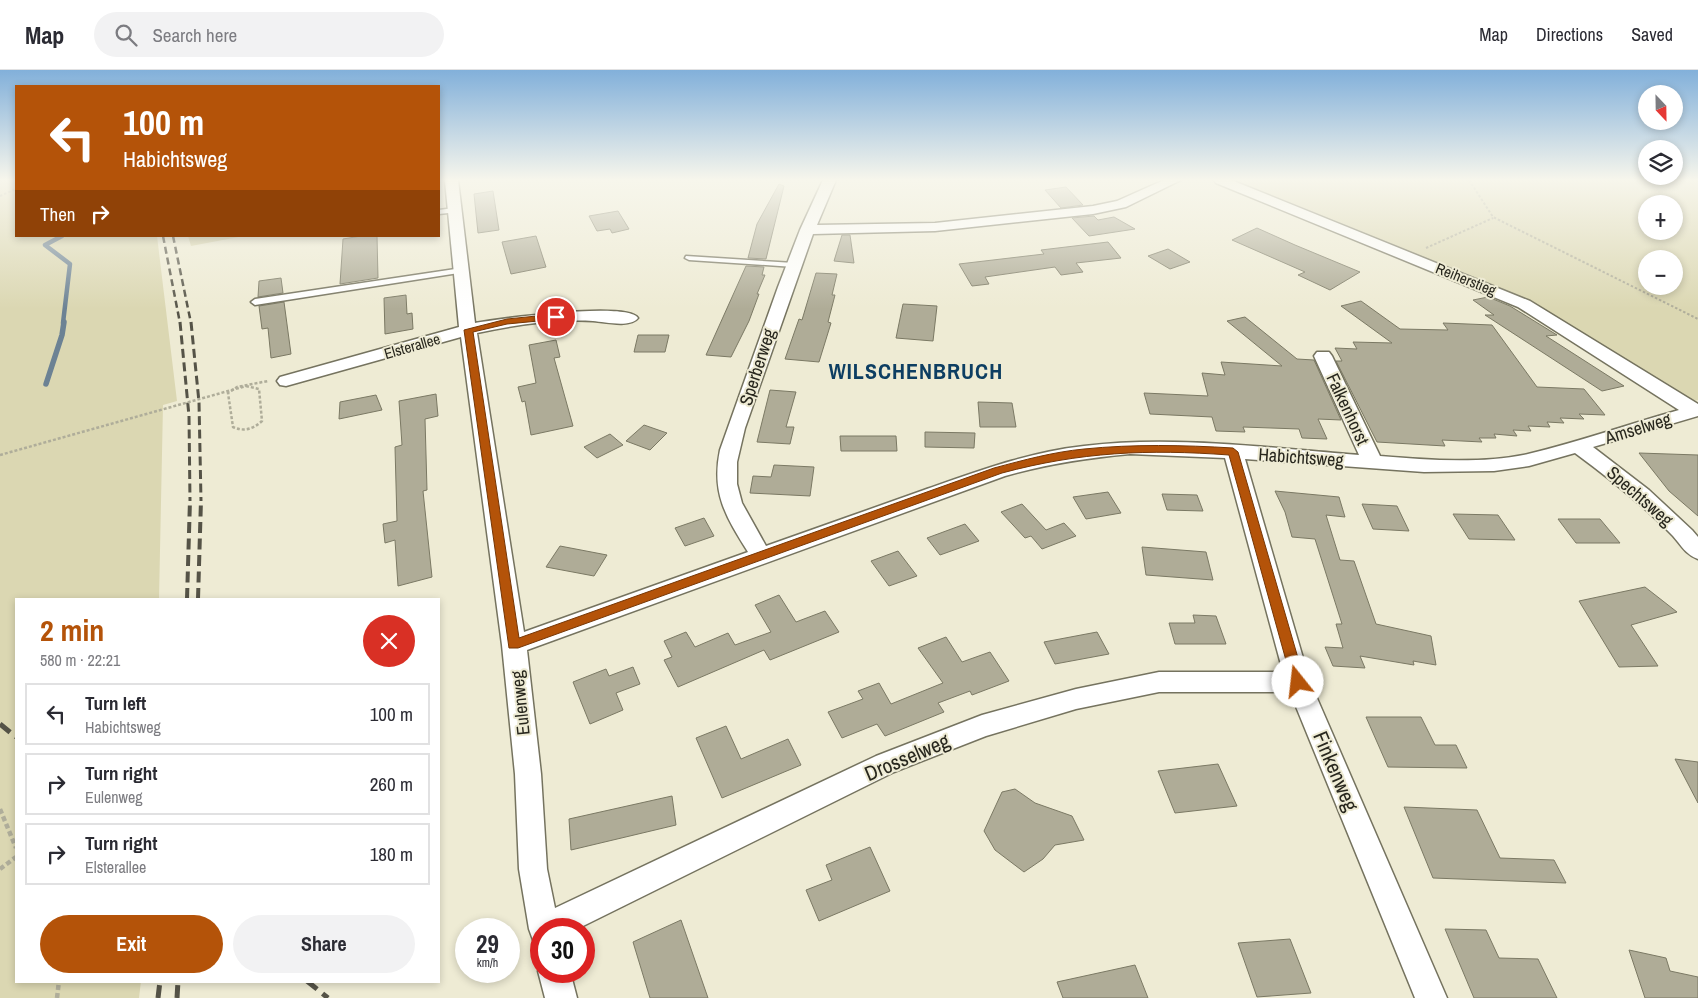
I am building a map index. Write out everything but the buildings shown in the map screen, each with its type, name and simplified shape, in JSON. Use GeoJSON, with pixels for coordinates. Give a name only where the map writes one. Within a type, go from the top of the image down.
{"type":"FeatureCollection","features":[{"type":"Feature","properties":{"kind":"street","name":"Eulenweg"},"geometry":{"type":"LineString","coordinates":[[456,223],[468,330],[514,645],[528,774],[533,869],[542,918]]}},
{"type":"Feature","properties":{"kind":"street","name":"Sperberweg"},"geometry":{"type":"LineString","coordinates":[[761,555],[734,512],[726,485],[727,459],[770,327],[810,223]]}},
{"type":"Feature","properties":{"kind":"street"},"geometry":{"type":"LineString","coordinates":[[807,230],[935,227],[969,223]]}},
{"type":"Feature","properties":{"kind":"street","name":"Reiherstieg"},"geometry":{"type":"LineString","coordinates":[[1328,223],[1524,304],[1696,411]]}},
{"type":"Feature","properties":{"kind":"street","name":"Elsterallee"},"geometry":{"type":"LineString","coordinates":[[286,381],[468,330],[541,318],[586,316],[630,318]]}},
{"type":"Feature","properties":{"kind":"street","name":"Falkenhorst"},"geometry":{"type":"LineString","coordinates":[[1323,356],[1373,462]]}},
{"type":"Feature","properties":{"kind":"street","name":"Amselweg"},"geometry":{"type":"LineString","coordinates":[[1578,446],[1696,411]]}},
{"type":"Feature","properties":{"kind":"street","name":"Habichtsweg"},"geometry":{"type":"LineString","coordinates":[[514,645],[998,471],[1043,459],[1130,448],[1173,448],[1424,466],[1494,466],[1529,460],[1578,446]]}},
{"type":"Feature","properties":{"kind":"street","name":"Spechtsweg"},"geometry":{"type":"LineString","coordinates":[[1578,446],[1623,478],[1654,505],[1698,551]]}},
{"type":"Feature","properties":{"kind":"street","name":"Finkenweg"},"geometry":{"type":"LineString","coordinates":[[1233,452],[1298,682],[1431,998]]}},
{"type":"Feature","properties":{"kind":"street","name":"Drosselweg"},"geometry":{"type":"LineString","coordinates":[[567,918],[885,764],[982,726],[1076,699],[1159,682],[1298,682]]}},
{"type":"Feature","properties":{"kind":"street"},"geometry":{"type":"LineString","coordinates":[[557,983],[561,998]]}},
{"type":"Feature","properties":{"kind":"lane"},"geometry":{"type":"LineString","coordinates":[[689,258],[794,265]]}},
{"type":"Feature","properties":{"kind":"lane"},"geometry":{"type":"LineString","coordinates":[[255,302],[462,270]]}},
{"type":"Feature","properties":{"kind":"path"},"geometry":{"type":"LineString","coordinates":[[1409,256],[1479,223]]}},
{"type":"Feature","properties":{"kind":"path"},"geometry":{"type":"LineString","coordinates":[[1506,223],[1698,319]]}},
{"type":"Feature","properties":{"kind":"path"},"geometry":{"type":"LineString","coordinates":[[0,455],[19,449],[47,442],[161,410],[227,391],[237,388],[252,385],[259,389],[262,420],[251,429],[243,430],[232,427],[228,393],[231,390],[238,387],[266,380]]}},
{"type":"Feature","properties":{"kind":"path"},"geometry":{"type":"LineString","coordinates":[[0,809],[15,846]]}},
{"type":"Feature","properties":{"kind":"path"},"geometry":{"type":"LineString","coordinates":[[0,869],[15,858]]}},
{"type":"Feature","properties":{"kind":"path"},"geometry":{"type":"LineString","coordinates":[[57,998],[59,983]]}},
{"type":"Feature","properties":{"kind":"shaded area"},"geometry":{"type":"Polygon","coordinates":[[[0,223],[15,223],[15,237],[157,237],[177,401],[163,405],[159,598],[15,598],[15,983],[141,983],[139,998],[0,998],[0,223]]]}},
{"type":"Feature","properties":{"kind":"shaded area"},"geometry":{"type":"Polygon","coordinates":[[[1337,223],[1638,223],[1638,240],[1683,240],[1683,223],[1698,223],[1698,400],[1694,401],[1524,298],[1337,223]]]}},
{"type":"Feature","properties":{"kind":"shaded area"},"geometry":{"type":"Polygon","coordinates":[[[188,237],[239,237],[191,246],[188,237]]]}},
{"type":"Feature","properties":{"kind":"waterway"},"geometry":{"type":"LineString","coordinates":[[60,237],[45,245],[70,264],[63,323]]}},
{"type":"Feature","properties":{"kind":"waterway"},"geometry":{"type":"LineString","coordinates":[[46,384],[62,335],[64,322]]}},
{"type":"Feature","properties":{"kind":"railway"},"geometry":{"type":"LineString","coordinates":[[163,237],[180,323]]}},
{"type":"Feature","properties":{"kind":"railway"},"geometry":{"type":"LineString","coordinates":[[173,237],[191,323]]}},
{"type":"Feature","properties":{"kind":"railway"},"geometry":{"type":"LineString","coordinates":[[180,322],[189,416],[190,500]]}},
{"type":"Feature","properties":{"kind":"railway"},"geometry":{"type":"LineString","coordinates":[[191,322],[199,402],[201,500]]}},
{"type":"Feature","properties":{"kind":"railway"},"geometry":{"type":"LineString","coordinates":[[187,598],[190,500]]}},
{"type":"Feature","properties":{"kind":"railway"},"geometry":{"type":"LineString","coordinates":[[198,598],[201,500]]}},
{"type":"Feature","properties":{"kind":"railway"},"geometry":{"type":"LineString","coordinates":[[0,724],[15,736]]}},
{"type":"Feature","properties":{"kind":"railway"},"geometry":{"type":"LineString","coordinates":[[158,998],[160,983]]}},
{"type":"Feature","properties":{"kind":"railway"},"geometry":{"type":"LineString","coordinates":[[177,998],[178,983]]}},
{"type":"Feature","properties":{"kind":"railway"},"geometry":{"type":"LineString","coordinates":[[309,983],[328,998]]}},
{"type":"Feature","properties":{"kind":"district","name":"WILSCHENBRUCH"},"geometry":{"type":"Point","coordinates":[916,371]}},
{"type":"Feature","properties":{"kind":"route"},"geometry":{"type":"LineString","coordinates":[[556,317],[507,322],[468,330],[514,645],[998,471],[1043,459],[1083,452],[1130,448],[1173,448],[1233,452],[1298,682]]}}]}
